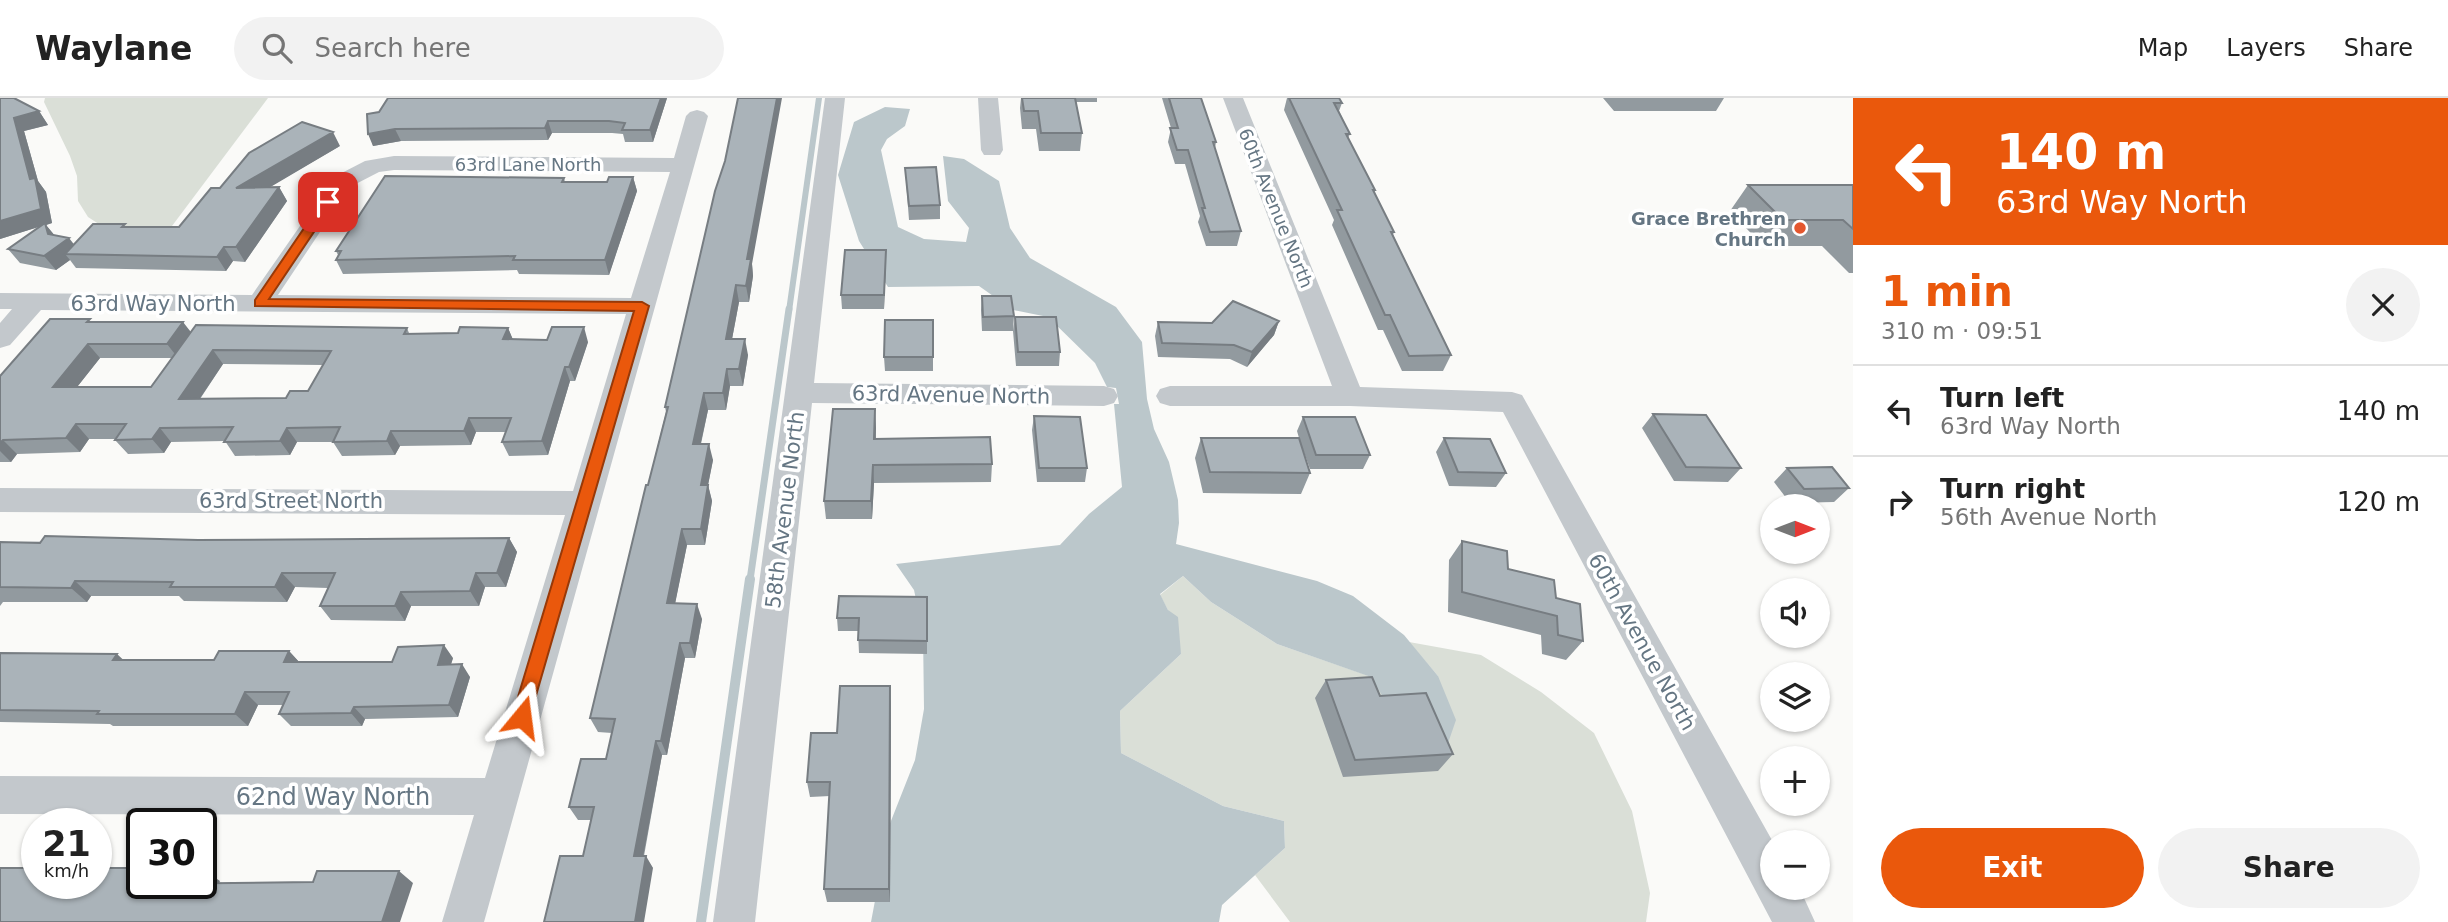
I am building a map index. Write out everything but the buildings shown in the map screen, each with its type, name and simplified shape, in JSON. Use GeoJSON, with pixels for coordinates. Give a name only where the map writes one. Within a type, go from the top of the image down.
{"type":"FeatureCollection","features":[{"type":"Feature","properties":{"kind":"street","name":"58th Avenue North"},"geometry":{"type":"LineString","coordinates":[[734,922],[835,98]]}},
{"type":"Feature","properties":{"kind":"street"},"geometry":{"type":"LineString","coordinates":[[988,98],[992,150]]}},
{"type":"Feature","properties":{"kind":"street","name":"60th Avenue North"},"geometry":{"type":"LineString","coordinates":[[1233,98],[1350,396],[1512,402],[1760,858]]}},
{"type":"Feature","properties":{"kind":"street"},"geometry":{"type":"LineString","coordinates":[[463,922],[697,117]]}},
{"type":"Feature","properties":{"kind":"street","name":"63rd Lane North"},"geometry":{"type":"LineString","coordinates":[[260,303],[342,181],[373,166],[394,163],[683,165]]}},
{"type":"Feature","properties":{"kind":"street","name":"63rd Way North"},"geometry":{"type":"LineString","coordinates":[[0,302],[642,306]]}},
{"type":"Feature","properties":{"kind":"street"},"geometry":{"type":"LineString","coordinates":[[0,339],[32,304]]}},
{"type":"Feature","properties":{"kind":"street","name":"63rd Avenue North"},"geometry":{"type":"LineString","coordinates":[[799,393],[1104,396]]}},
{"type":"Feature","properties":{"kind":"street"},"geometry":{"type":"LineString","coordinates":[[1170,396],[1350,396]]}},
{"type":"Feature","properties":{"kind":"street","name":"63rd Street North"},"geometry":{"type":"LineString","coordinates":[[0,500],[583,503]]}},
{"type":"Feature","properties":{"kind":"street","name":"62nd Way North"},"geometry":{"type":"LineString","coordinates":[[0,795],[499,797]]}},
{"type":"Feature","properties":{"kind":"street"},"geometry":{"type":"LineString","coordinates":[[1783,900],[1794,922]]}},
{"type":"Feature","properties":{"kind":"shaded area"},"geometry":{"type":"Polygon","coordinates":[[[45,98],[268,98],[169,230],[108,230],[88,217],[78,201],[77,176],[44,102],[45,98]]]}},
{"type":"Feature","properties":{"kind":"shaded area"},"geometry":{"type":"Polygon","coordinates":[[[885,107],[910,109],[905,126],[887,139],[881,150],[898,227],[924,239],[966,242],[969,228],[948,201],[943,156],[964,159],[999,181],[1010,228],[1030,258],[1116,307],[1142,342],[1147,399],[1154,429],[1169,462],[1178,500],[1176,544],[1317,581],[1353,596],[1404,635],[1438,676],[1456,720],[1446,749],[1408,739],[1371,677],[1277,644],[1211,602],[1183,576],[1160,594],[1168,610],[1178,617],[1181,654],[1120,711],[1121,753],[1223,806],[1284,821],[1285,848],[1222,905],[1219,922],[871,922],[889,826],[915,760],[924,709],[923,632],[914,590],[896,564],[1060,545],[1089,514],[1122,487],[1114,404],[1119,404],[1116,388],[1107,387],[1095,363],[1048,317],[1013,310],[979,286],[888,287],[859,241],[838,175],[854,122],[885,107]]]}},
{"type":"Feature","properties":{"kind":"shaded area"},"geometry":{"type":"Polygon","coordinates":[[[1183,576],[1211,602],[1277,644],[1372,677],[1408,740],[1438,676],[1409,642],[1481,655],[1541,692],[1594,733],[1632,811],[1650,893],[1646,922],[1290,922],[1255,875],[1285,848],[1284,821],[1223,806],[1121,753],[1120,711],[1181,654],[1168,610],[1160,595],[1183,576]]]}},
{"type":"Feature","properties":{"kind":"waterway"},"geometry":{"type":"LineString","coordinates":[[789,311],[819,98]]}},
{"type":"Feature","properties":{"kind":"waterway"},"geometry":{"type":"LineString","coordinates":[[750,580],[789,309]]}},
{"type":"Feature","properties":{"kind":"waterway"},"geometry":{"type":"LineString","coordinates":[[701,922],[750,579]]}},
{"type":"Feature","properties":{"kind":"place","name":"Grace Brethren Church"},"geometry":{"type":"Point","coordinates":[1800,228]}},
{"type":"Feature","properties":{"kind":"route"},"geometry":{"type":"LineString","coordinates":[[328,202],[260,303],[642,306],[522,717]]}}]}
